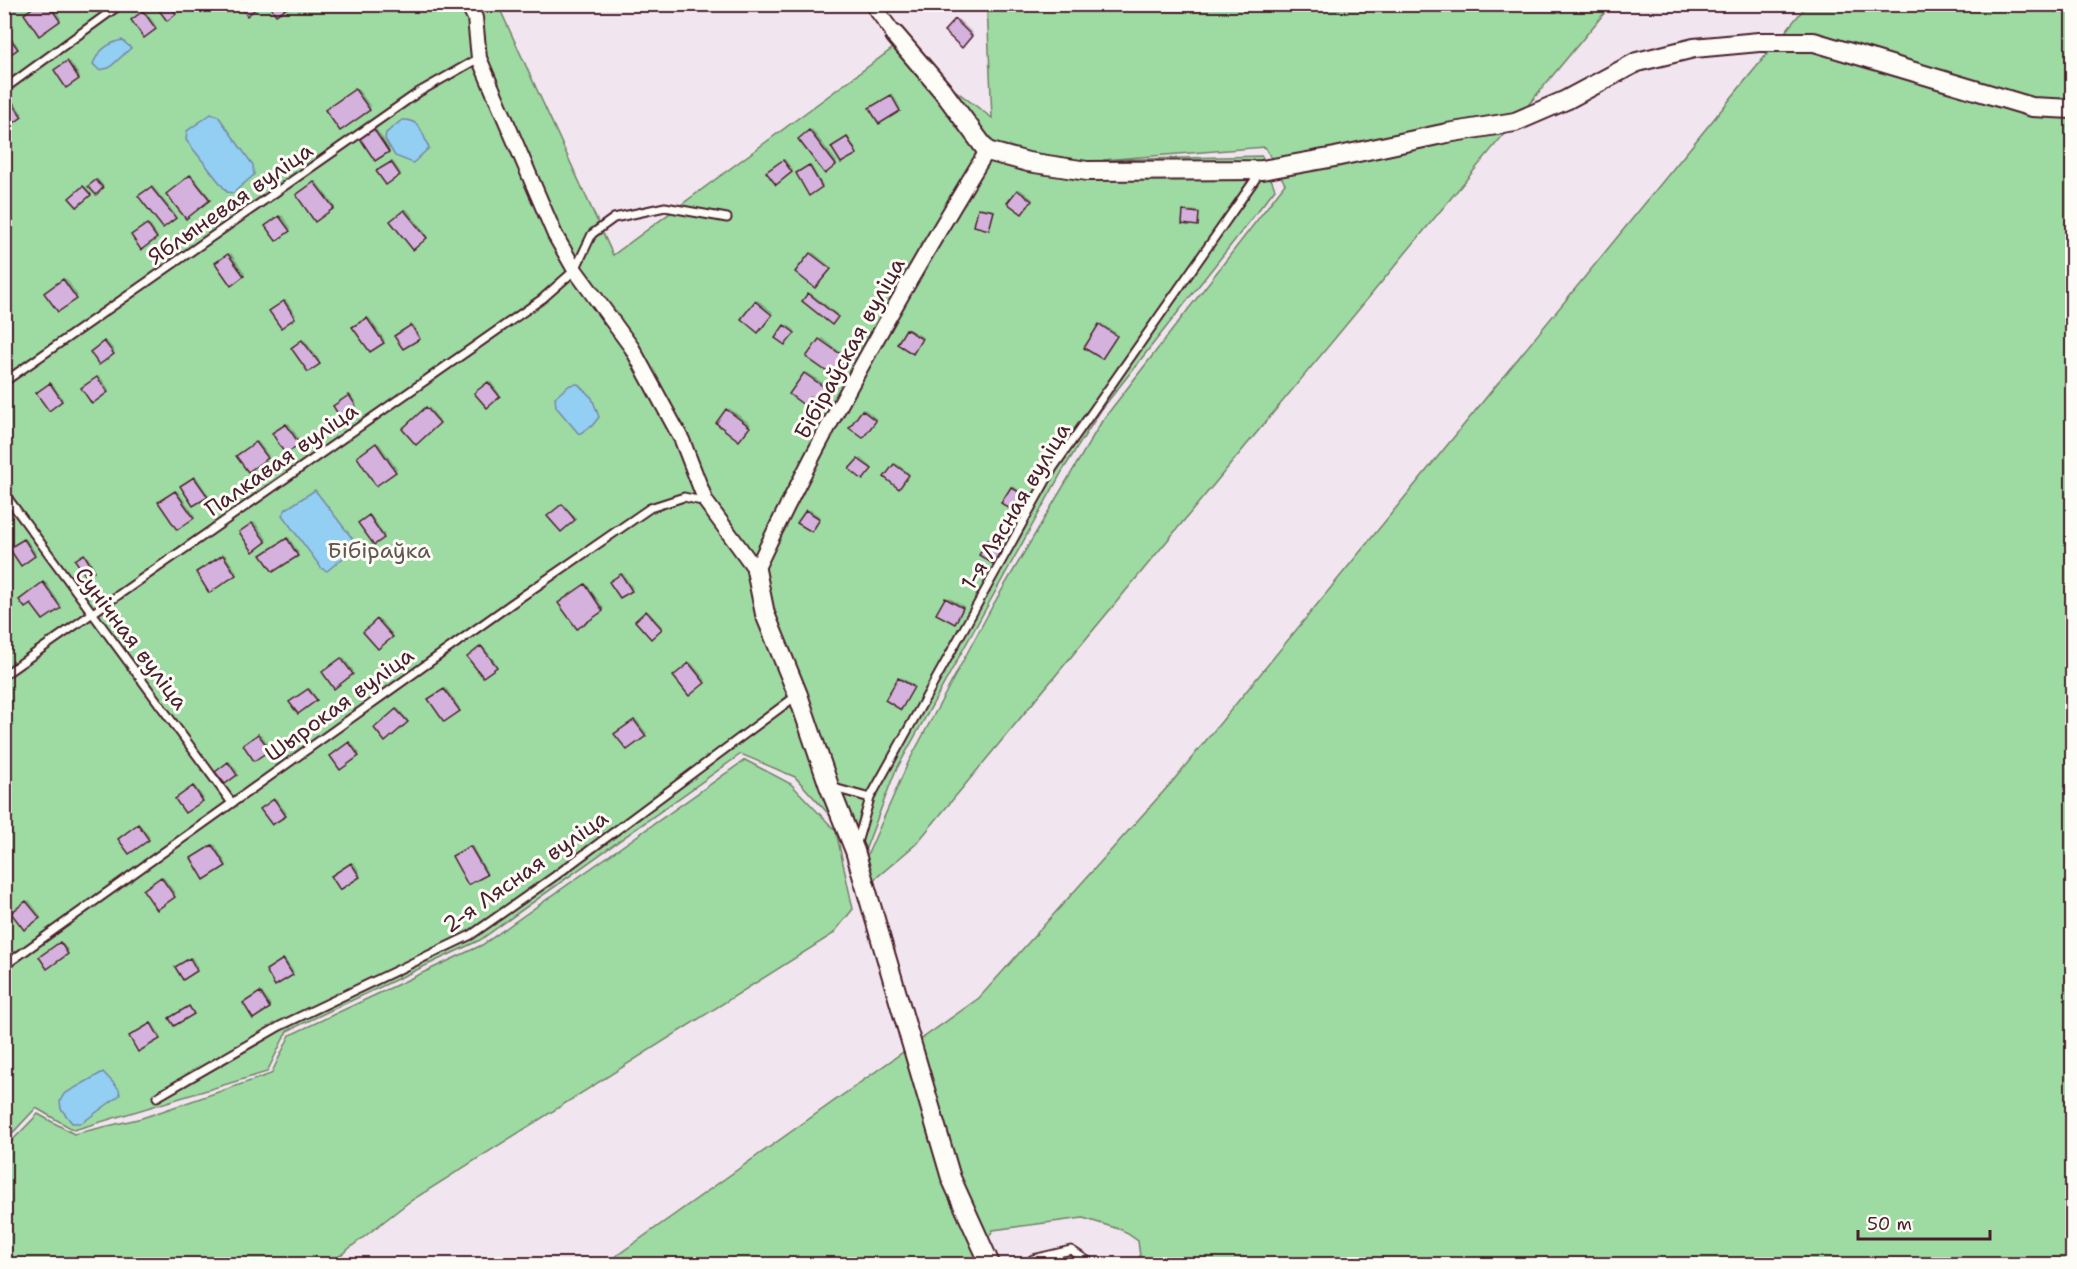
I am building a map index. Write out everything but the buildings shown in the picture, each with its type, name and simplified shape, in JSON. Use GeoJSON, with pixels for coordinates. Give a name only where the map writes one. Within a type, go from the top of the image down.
{"type":"FeatureCollection","features":[{"type":"Feature","properties":{"kind":"street"},"geometry":{"type":"LineString","coordinates":[[468,4],[475,18],[479,58],[555,235],[575,270],[632,348],[682,440],[706,502],[756,570],[765,614],[798,694],[829,786],[855,851],[951,1178],[990,1264]]}},
{"type":"Feature","properties":{"kind":"street"},"geometry":{"type":"LineString","coordinates":[[872,4],[942,90],[987,151],[1028,162],[1087,171],[1262,170],[1447,133],[1515,122],[1566,100],[1638,62],[1694,48],[1759,42],[1814,42],[2031,107],[2073,109]]}},
{"type":"Feature","properties":{"kind":"street","name":"Бібіраўская вуліца"},"geometry":{"type":"LineString","coordinates":[[756,570],[794,490],[918,267],[987,151]]}},
{"type":"Feature","properties":{"kind":"lane"},"geometry":{"type":"LineString","coordinates":[[4,89],[121,4]]}},
{"type":"Feature","properties":{"kind":"lane","name":"Яблыневая вуліца"},"geometry":{"type":"LineString","coordinates":[[4,382],[419,92],[479,58]]}},
{"type":"Feature","properties":{"kind":"lane","name":"1-я Лясная вуліца"},"geometry":{"type":"LineString","coordinates":[[855,851],[870,798],[1053,468],[1262,170]]}},
{"type":"Feature","properties":{"kind":"lane"},"geometry":{"type":"LineString","coordinates":[[575,270],[592,234],[614,218],[665,207],[727,218]]}},
{"type":"Feature","properties":{"kind":"lane","name":"Палкавая вуліца"},"geometry":{"type":"LineString","coordinates":[[4,675],[542,299],[575,270]]}},
{"type":"Feature","properties":{"kind":"lane","name":"Сунічная вуліца"},"geometry":{"type":"LineString","coordinates":[[4,493],[232,803]]}},
{"type":"Feature","properties":{"kind":"lane","name":"Шырокая вуліца"},"geometry":{"type":"LineString","coordinates":[[4,966],[650,508],[684,497],[706,502]]}},
{"type":"Feature","properties":{"kind":"lane","name":"2-я Лясная вуліца"},"geometry":{"type":"LineString","coordinates":[[157,1097],[280,1026],[471,935],[555,876],[798,694]]}},
{"type":"Feature","properties":{"kind":"lane"},"geometry":{"type":"LineString","coordinates":[[829,786],[850,795],[870,798]]}},
{"type":"Feature","properties":{"kind":"lane"},"geometry":{"type":"LineString","coordinates":[[1028,1264],[1033,1259],[1071,1250],[1092,1264]]}},
{"type":"Feature","properties":{"kind":"green space","name":"Бібіраўка"},"geometry":{"type":"Polygon","coordinates":[[[5,5],[498,5],[613,255],[896,46],[992,118],[987,5],[1611,5],[916,844],[870,883],[866,858],[908,763],[993,605],[1102,421],[1285,184],[1265,147],[1103,160],[1262,156],[1275,189],[1101,410],[1063,470],[895,772],[864,853],[795,777],[741,754],[480,940],[287,1031],[267,1072],[74,1130],[36,1108],[5,1141],[5,5]]]}},
{"type":"Feature","properties":{"kind":"green space"},"geometry":{"type":"Polygon","coordinates":[[[1807,5],[2072,5],[2072,1264],[1141,1264],[1138,1241],[1122,1230],[1083,1218],[993,1230],[972,1264],[605,1264],[979,998],[1172,782],[1807,5]]]}},
{"type":"Feature","properties":{"kind":"green space"},"geometry":{"type":"Polygon","coordinates":[[[745,760],[791,784],[836,831],[853,909],[833,934],[409,1202],[329,1264],[5,1264],[5,1148],[38,1114],[74,1134],[142,1118],[271,1074],[290,1035],[482,945],[745,760]]]}},
{"type":"Feature","properties":{"kind":"water"},"geometry":{"type":"Polygon","coordinates":[[[122,40],[131,48],[109,68],[99,70],[93,64],[101,51],[108,45],[122,40]]]}},
{"type":"Feature","properties":{"kind":"water"},"geometry":{"type":"Polygon","coordinates":[[[211,114],[218,116],[253,165],[254,175],[233,193],[227,192],[186,140],[187,131],[211,114]]]}},
{"type":"Feature","properties":{"kind":"water"},"geometry":{"type":"Polygon","coordinates":[[[402,120],[417,124],[429,148],[413,163],[395,156],[385,139],[386,133],[402,120]]]}},
{"type":"Feature","properties":{"kind":"water"},"geometry":{"type":"Polygon","coordinates":[[[578,384],[592,398],[599,417],[592,426],[579,434],[556,407],[555,397],[570,385],[578,384]]]}},
{"type":"Feature","properties":{"kind":"water"},"geometry":{"type":"Polygon","coordinates":[[[315,490],[352,538],[354,549],[327,571],[322,569],[282,515],[286,509],[315,490]]]}},
{"type":"Feature","properties":{"kind":"water"},"geometry":{"type":"Polygon","coordinates":[[[103,1072],[119,1089],[120,1095],[82,1123],[72,1123],[61,1109],[60,1101],[64,1094],[103,1072]]]}}]}
